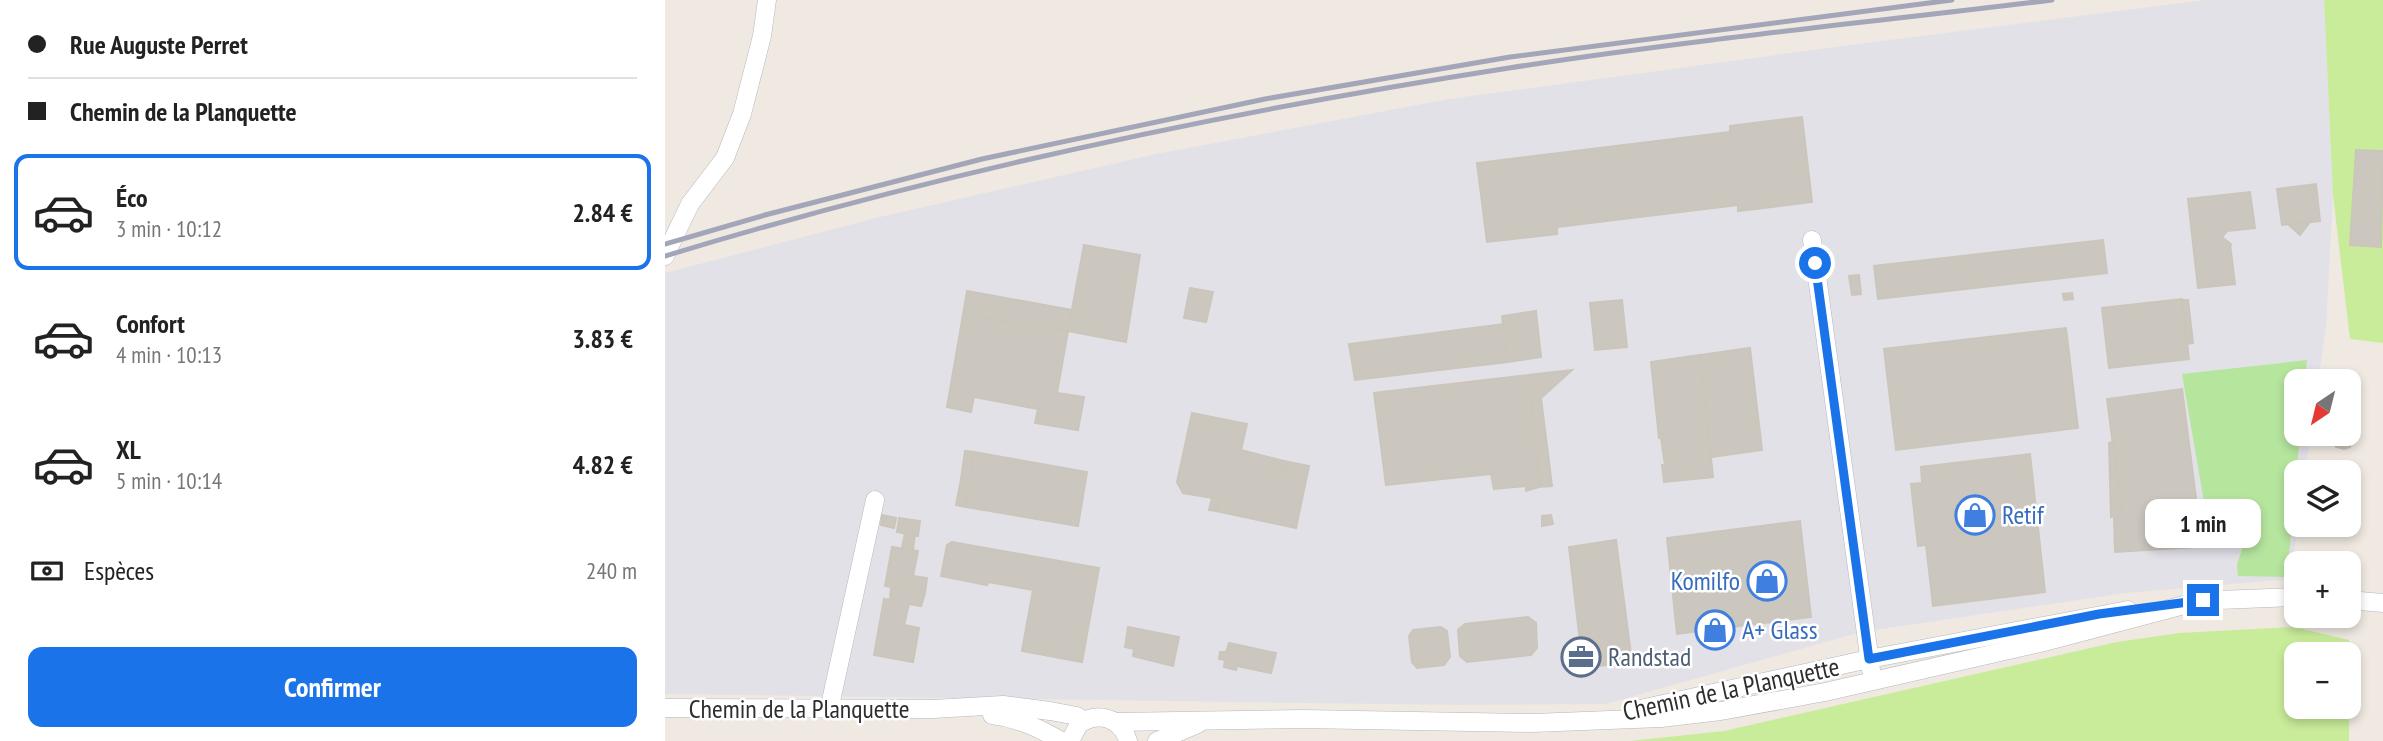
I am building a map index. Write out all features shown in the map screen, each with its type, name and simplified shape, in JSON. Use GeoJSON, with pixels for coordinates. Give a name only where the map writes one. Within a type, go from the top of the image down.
{"type":"FeatureCollection","features":[{"type":"Feature","properties":{"kind":"street"},"geometry":{"type":"LineString","coordinates":[[665,256],[690,204],[725,158],[742,114],[762,36],[767,0]]}},
{"type":"Feature","properties":{"kind":"street"},"geometry":{"type":"LineString","coordinates":[[1812,240],[1873,681]]}},
{"type":"Feature","properties":{"kind":"street"},"geometry":{"type":"LineString","coordinates":[[829,710],[875,500]]}},
{"type":"Feature","properties":{"kind":"street","name":"Chemin de la Planquette"},"geometry":{"type":"LineString","coordinates":[[1590,720],[1869,659],[2099,614],[2203,600],[2284,597]]}},
{"type":"Feature","properties":{"kind":"street","name":"Chemin de la Planquette"},"geometry":{"type":"LineString","coordinates":[[665,708],[829,710],[1003,705],[1050,710],[1077,716],[1084,721],[1100,717],[1115,722],[1343,719],[1532,723],[1627,721],[1709,712],[1873,681],[2040,643],[2203,600]]}},
{"type":"Feature","properties":{"kind":"street"},"geometry":{"type":"LineString","coordinates":[[2361,601],[2383,603]]}},
{"type":"Feature","properties":{"kind":"street","name":"Chemin de la Planquette"},"geometry":{"type":"LineString","coordinates":[[933,709],[1001,716],[1022,721],[1061,741]]}},
{"type":"Feature","properties":{"kind":"street","name":"Chemin de la Planquette"},"geometry":{"type":"LineString","coordinates":[[1157,741],[1207,720]]}},
{"type":"Feature","properties":{"kind":"street"},"geometry":{"type":"LineString","coordinates":[[1070,741],[1075,729],[1084,721]]}},
{"type":"Feature","properties":{"kind":"street"},"geometry":{"type":"LineString","coordinates":[[1115,722],[1125,732],[1128,741]]}},
{"type":"Feature","properties":{"kind":"shaded area"},"geometry":{"type":"Polygon","coordinates":[[[2206,0],[2324,0],[2333,195],[2326,328],[2320,369],[2284,369],[2284,446],[2309,446],[2307,460],[2284,460],[2284,537],[2296,537],[2294,551],[2284,551],[2284,580],[2126,593],[1861,632],[1606,704],[1458,705],[665,694],[665,273],[884,216],[1156,154],[1449,99],[2206,0]]]}},
{"type":"Feature","properties":{"kind":"green space"},"geometry":{"type":"Polygon","coordinates":[[[2324,0],[2383,0],[2383,343],[2350,339],[2333,195],[2324,0]]]}},
{"type":"Feature","properties":{"kind":"green space"},"geometry":{"type":"Polygon","coordinates":[[[2307,360],[2306,369],[2284,369],[2284,446],[2299,446],[2298,460],[2284,460],[2284,537],[2291,537],[2289,551],[2284,551],[2284,577],[2238,576],[2237,564],[2244,544],[2219,510],[2205,508],[2182,374],[2307,360]]]}},
{"type":"Feature","properties":{"kind":"green space"},"geometry":{"type":"Polygon","coordinates":[[[2284,628],[2298,628],[2349,640],[2284,642],[2284,719],[2349,719],[2349,741],[1630,741],[1724,731],[2117,642],[2179,633],[2284,628]]]}},
{"type":"Feature","properties":{"kind":"building"},"geometry":{"type":"Polygon","coordinates":[[[1802,117],[1812,202],[1738,211],[1738,205],[1557,227],[1557,234],[1487,242],[1477,163],[1730,132],[1730,126],[1802,117]]]}},
{"type":"Feature","properties":{"kind":"building"},"geometry":{"type":"Polygon","coordinates":[[[2356,150],[2383,151],[2381,247],[2350,245],[2356,150]]]}},
{"type":"Feature","properties":{"kind":"building"},"geometry":{"type":"Polygon","coordinates":[[[2316,184],[2320,221],[2282,225],[2277,189],[2316,184]]]}},
{"type":"Feature","properties":{"kind":"building"},"geometry":{"type":"Polygon","coordinates":[[[2250,192],[2255,228],[2227,231],[2222,237],[2232,245],[2230,244],[2235,284],[2198,288],[2188,199],[2250,192]]]}},
{"type":"Feature","properties":{"kind":"building"},"geometry":{"type":"Polygon","coordinates":[[[2310,222],[2300,235],[2289,225],[2310,222]]]}},
{"type":"Feature","properties":{"kind":"building"},"geometry":{"type":"Polygon","coordinates":[[[2103,240],[2107,273],[1878,299],[1874,266],[2103,240]]]}},
{"type":"Feature","properties":{"kind":"building"},"geometry":{"type":"Polygon","coordinates":[[[1084,245],[1140,255],[1126,342],[1068,331],[1084,245]]]}},
{"type":"Feature","properties":{"kind":"building"},"geometry":{"type":"Polygon","coordinates":[[[1859,275],[1861,294],[1852,295],[1849,276],[1859,275]]]}},
{"type":"Feature","properties":{"kind":"building"},"geometry":{"type":"Polygon","coordinates":[[[1190,288],[1213,292],[1206,322],[1184,318],[1190,288]]]}},
{"type":"Feature","properties":{"kind":"building"},"geometry":{"type":"Polygon","coordinates":[[[967,291],[1072,310],[1068,331],[963,315],[967,291]]]}},
{"type":"Feature","properties":{"kind":"building"},"geometry":{"type":"Polygon","coordinates":[[[2072,293],[2073,299],[2064,300],[2063,294],[2072,293]]]}},
{"type":"Feature","properties":{"kind":"building"},"geometry":{"type":"Polygon","coordinates":[[[2182,299],[2189,359],[2109,368],[2102,308],[2182,299]]]}},
{"type":"Feature","properties":{"kind":"building"},"geometry":{"type":"Polygon","coordinates":[[[1622,300],[1627,347],[1595,350],[1590,303],[1622,300]]]}},
{"type":"Feature","properties":{"kind":"building"},"geometry":{"type":"Polygon","coordinates":[[[2182,300],[2188,300],[2193,343],[2187,344],[2182,300]]]}},
{"type":"Feature","properties":{"kind":"building"},"geometry":{"type":"Polygon","coordinates":[[[1536,311],[1541,357],[1507,362],[1502,316],[1536,311]]]}},
{"type":"Feature","properties":{"kind":"building"},"geometry":{"type":"Polygon","coordinates":[[[963,315],[1068,331],[1057,393],[1084,397],[1078,430],[1035,423],[1038,409],[974,397],[971,412],[947,407],[963,315]]]}},
{"type":"Feature","properties":{"kind":"building"},"geometry":{"type":"Polygon","coordinates":[[[1503,324],[1507,362],[1355,380],[1349,344],[1503,324]]]}},
{"type":"Feature","properties":{"kind":"building"},"geometry":{"type":"Polygon","coordinates":[[[2066,328],[2078,428],[1896,450],[1884,349],[2066,328]]]}},
{"type":"Feature","properties":{"kind":"building"},"geometry":{"type":"Polygon","coordinates":[[[1750,348],[1762,450],[1711,457],[1700,355],[1750,348]]]}},
{"type":"Feature","properties":{"kind":"building"},"geometry":{"type":"Polygon","coordinates":[[[1700,355],[1713,477],[1664,482],[1662,465],[1665,465],[1659,438],[1651,362],[1700,355]]]}},
{"type":"Feature","properties":{"kind":"building"},"geometry":{"type":"Polygon","coordinates":[[[1572,370],[1541,398],[1552,486],[1539,487],[1529,375],[1572,370]]]}},
{"type":"Feature","properties":{"kind":"building"},"geometry":{"type":"Polygon","coordinates":[[[1529,375],[1539,487],[1526,491],[1526,486],[1494,489],[1491,474],[1386,485],[1374,393],[1529,375]]]}},
{"type":"Feature","properties":{"kind":"building"},"geometry":{"type":"Polygon","coordinates":[[[2182,389],[2197,506],[2190,507],[2195,547],[2115,552],[2114,516],[2122,515],[2107,399],[2182,389]]]}},
{"type":"Feature","properties":{"kind":"building"},"geometry":{"type":"Polygon","coordinates":[[[1192,413],[1247,424],[1241,450],[1276,459],[1275,464],[1285,469],[1291,469],[1293,463],[1309,466],[1296,528],[1216,511],[1219,499],[1183,493],[1177,482],[1192,413]]]}},
{"type":"Feature","properties":{"kind":"building"},"geometry":{"type":"Polygon","coordinates":[[[2113,442],[2122,515],[2111,517],[2109,443],[2113,442]]]}},
{"type":"Feature","properties":{"kind":"building"},"geometry":{"type":"Polygon","coordinates":[[[965,451],[974,452],[970,481],[961,479],[965,451]]]}},
{"type":"Feature","properties":{"kind":"building"},"geometry":{"type":"Polygon","coordinates":[[[974,452],[1087,472],[1078,526],[966,507],[967,496],[958,495],[961,479],[970,481],[974,452]]]}},
{"type":"Feature","properties":{"kind":"building","name":"Retif"},"geometry":{"type":"Polygon","coordinates":[[[2030,454],[2045,592],[1933,606],[1926,545],[1918,546],[1911,484],[1922,483],[1921,467],[2030,454]]]}},
{"type":"Feature","properties":{"kind":"building"},"geometry":{"type":"Polygon","coordinates":[[[1276,459],[1293,463],[1291,469],[1275,464],[1276,459]]]}},
{"type":"Feature","properties":{"kind":"building"},"geometry":{"type":"Polygon","coordinates":[[[958,495],[967,496],[966,507],[956,505],[958,495]]]}},
{"type":"Feature","properties":{"kind":"building"},"geometry":{"type":"Polygon","coordinates":[[[1212,498],[1219,499],[1216,511],[1209,510],[1212,498]]]}},
{"type":"Feature","properties":{"kind":"building"},"geometry":{"type":"Polygon","coordinates":[[[882,515],[896,518],[894,528],[881,525],[882,515]]]}},
{"type":"Feature","properties":{"kind":"building"},"geometry":{"type":"Polygon","coordinates":[[[1551,515],[1553,524],[1542,526],[1542,516],[1551,515]]]}},
{"type":"Feature","properties":{"kind":"building"},"geometry":{"type":"Polygon","coordinates":[[[899,518],[920,521],[918,536],[897,532],[899,518]]]}},
{"type":"Feature","properties":{"kind":"building"},"geometry":{"type":"Polygon","coordinates":[[[1800,521],[1811,617],[1677,634],[1667,538],[1800,521]]]}},
{"type":"Feature","properties":{"kind":"building"},"geometry":{"type":"Polygon","coordinates":[[[905,533],[915,535],[913,550],[902,548],[905,533]]]}},
{"type":"Feature","properties":{"kind":"building"},"geometry":{"type":"Polygon","coordinates":[[[1616,540],[1632,662],[1583,668],[1569,547],[1616,540]]]}},
{"type":"Feature","properties":{"kind":"building"},"geometry":{"type":"Polygon","coordinates":[[[952,542],[1099,568],[1082,662],[1022,651],[1033,590],[941,576],[947,545],[952,542]]]}},
{"type":"Feature","properties":{"kind":"building"},"geometry":{"type":"Polygon","coordinates":[[[892,547],[918,551],[913,576],[927,578],[925,593],[885,586],[892,547]]]}},
{"type":"Feature","properties":{"kind":"building"},"geometry":{"type":"Polygon","coordinates":[[[891,587],[925,593],[921,606],[909,604],[904,625],[919,628],[913,662],[874,655],[884,599],[890,600],[891,587]]]}},
{"type":"Feature","properties":{"kind":"building"},"geometry":{"type":"Polygon","coordinates":[[[1528,617],[1536,623],[1537,648],[1531,655],[1467,662],[1460,656],[1458,630],[1465,624],[1528,617]]]}},
{"type":"Feature","properties":{"kind":"building"},"geometry":{"type":"Polygon","coordinates":[[[1128,627],[1179,637],[1173,666],[1133,656],[1134,649],[1125,647],[1128,627]]]}},
{"type":"Feature","properties":{"kind":"building"},"geometry":{"type":"Polygon","coordinates":[[[1441,627],[1447,631],[1450,657],[1444,665],[1417,668],[1412,662],[1409,636],[1413,630],[1441,627]]]}},
{"type":"Feature","properties":{"kind":"building"},"geometry":{"type":"Polygon","coordinates":[[[1229,643],[1276,653],[1271,673],[1237,666],[1236,670],[1224,667],[1225,660],[1219,659],[1220,652],[1226,652],[1229,643]]]}},
{"type":"Feature","properties":{"kind":"railway"},"geometry":{"type":"LineString","coordinates":[[665,244],[765,215],[982,159],[1265,99],[1510,57],[1952,0]]}},
{"type":"Feature","properties":{"kind":"railway"},"geometry":{"type":"LineString","coordinates":[[665,256],[873,197],[978,171],[1296,104],[1577,58],[2052,0]]}},
{"type":"Feature","properties":{"kind":"place","name":"Retif"},"geometry":{"type":"Point","coordinates":[1975,515]}},
{"type":"Feature","properties":{"kind":"place","name":"Komilfo"},"geometry":{"type":"Point","coordinates":[1767,581]}},
{"type":"Feature","properties":{"kind":"place","name":"A+ Glass"},"geometry":{"type":"Point","coordinates":[1715,630]}},
{"type":"Feature","properties":{"kind":"place","name":"Randstad"},"geometry":{"type":"Point","coordinates":[1581,657]}},
{"type":"Feature","properties":{"kind":"route"},"geometry":{"type":"LineString","coordinates":[[1815,263],[1869,659],[2099,614],[2203,600]]}}]}
